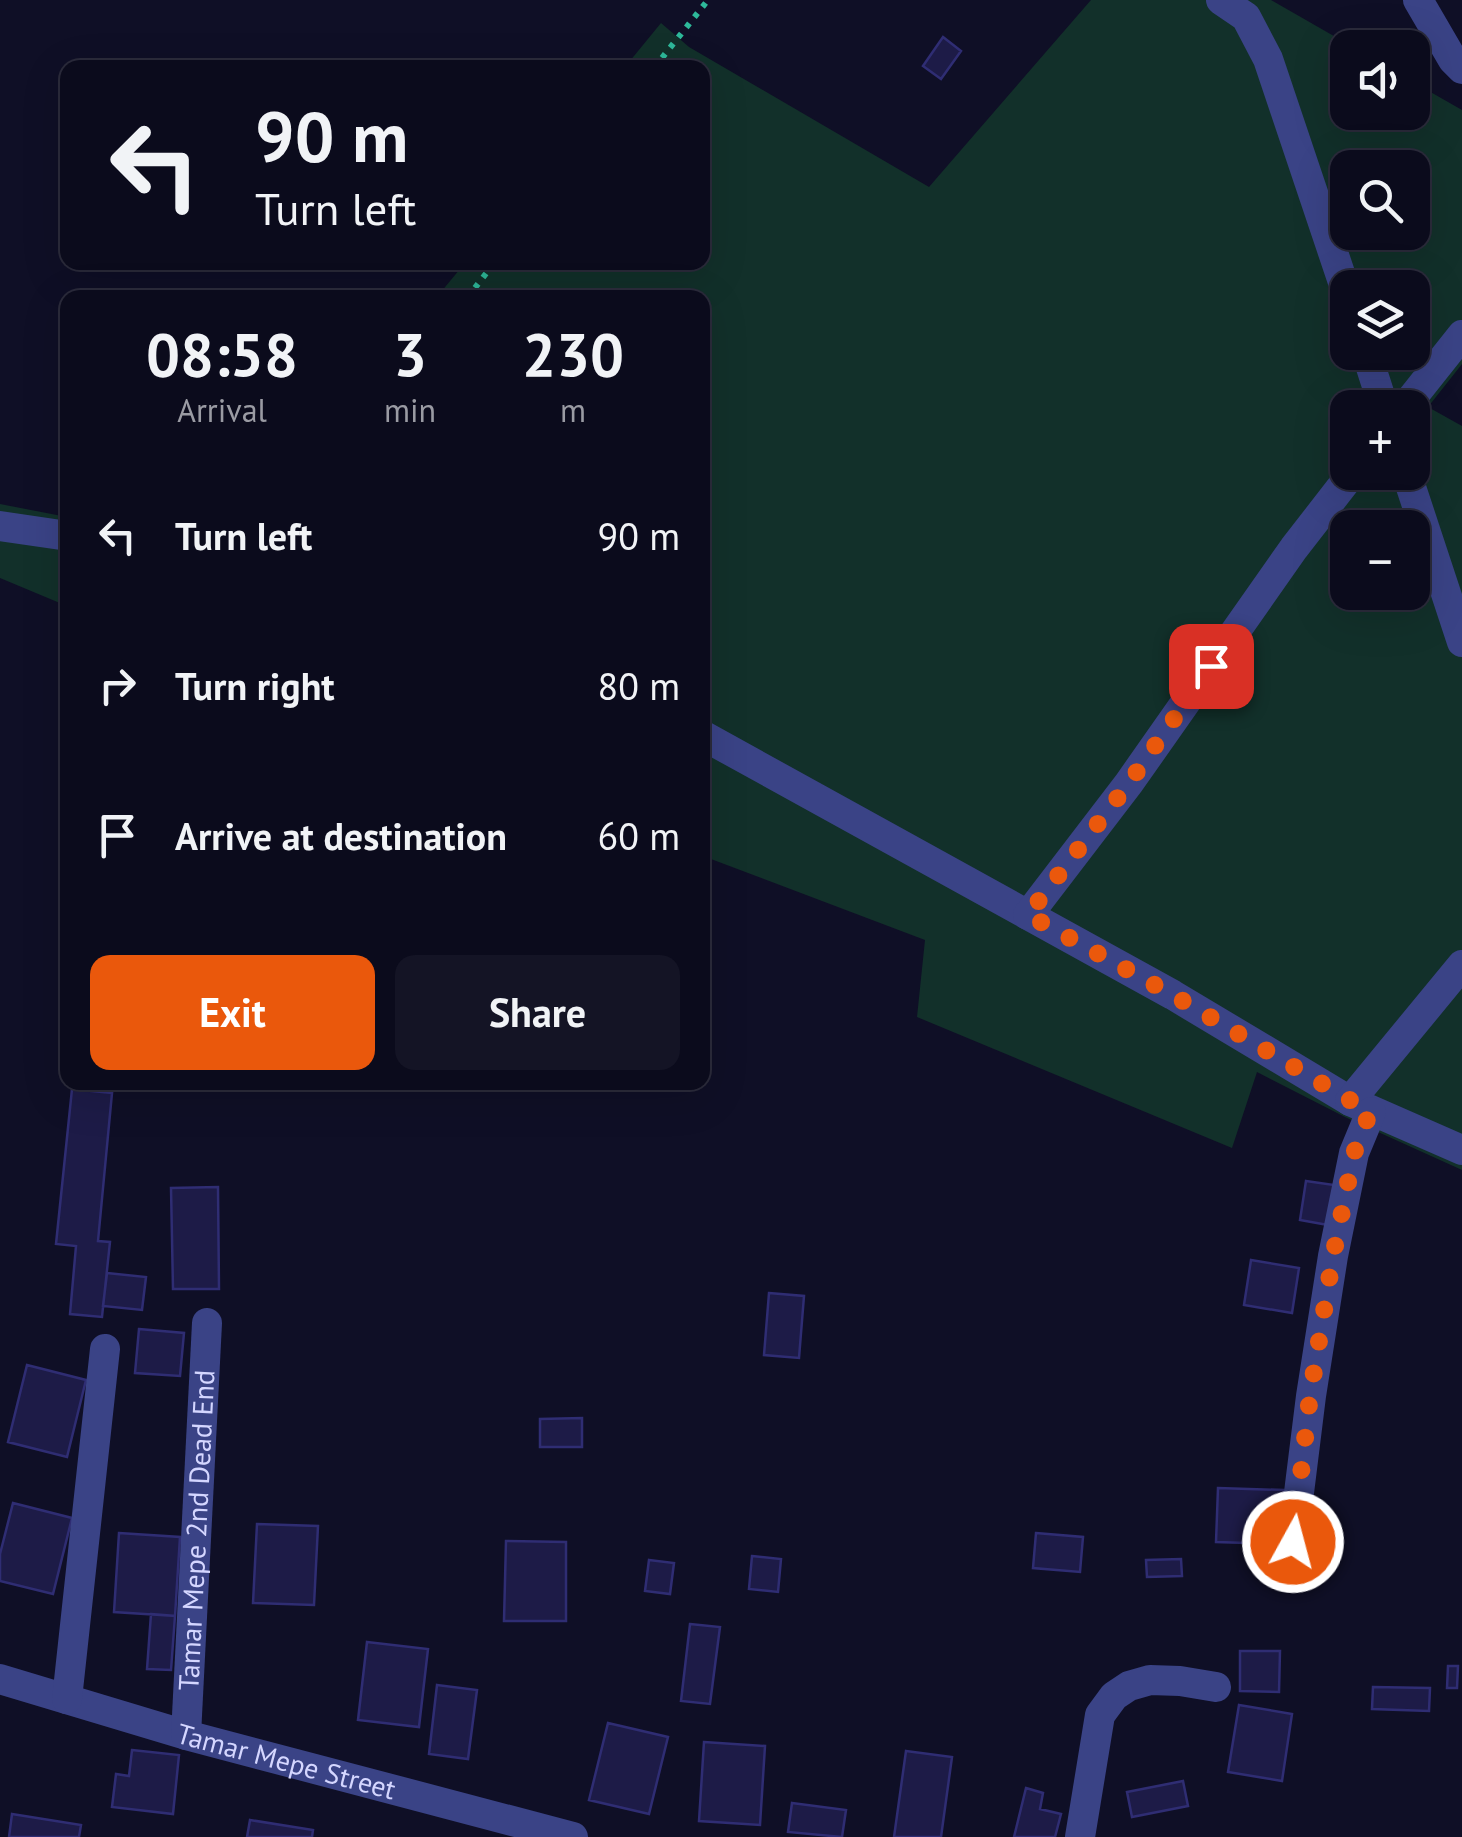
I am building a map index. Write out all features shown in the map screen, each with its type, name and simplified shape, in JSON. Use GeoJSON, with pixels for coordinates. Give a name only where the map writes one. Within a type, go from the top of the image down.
{"type":"FeatureCollection","features":[{"type":"Feature","properties":{"kind":"street"},"geometry":{"type":"LineString","coordinates":[[1220,0],[1246,16],[1268,59],[1339,270]]}},
{"type":"Feature","properties":{"kind":"street"},"geometry":{"type":"LineString","coordinates":[[1418,0],[1462,69]]}},
{"type":"Feature","properties":{"kind":"street"},"geometry":{"type":"LineString","coordinates":[[1418,390],[1462,336]]}},
{"type":"Feature","properties":{"kind":"street"},"geometry":{"type":"LineString","coordinates":[[1028,915],[1129,783],[1339,490]]}},
{"type":"Feature","properties":{"kind":"street"},"geometry":{"type":"LineString","coordinates":[[1412,490],[1462,642]]}},
{"type":"Feature","properties":{"kind":"street"},"geometry":{"type":"LineString","coordinates":[[0,526],[60,535]]}},
{"type":"Feature","properties":{"kind":"street"},"geometry":{"type":"LineString","coordinates":[[710,739],[1173,995],[1360,1106],[1462,1150]]}},
{"type":"Feature","properties":{"kind":"street"},"geometry":{"type":"LineString","coordinates":[[1293,1542],[1310,1396],[1360,1106],[1462,965]]}},
{"type":"Feature","properties":{"kind":"street","name":"Tamar Mepe 2nd Dead End"},"geometry":{"type":"LineString","coordinates":[[186,1735],[208,1323]]}},
{"type":"Feature","properties":{"kind":"street"},"geometry":{"type":"LineString","coordinates":[[67,1699],[105,1349]]}},
{"type":"Feature","properties":{"kind":"street","name":"Tamar Mepe Street"},"geometry":{"type":"LineString","coordinates":[[0,1679],[186,1735],[572,1837]]}},
{"type":"Feature","properties":{"kind":"street"},"geometry":{"type":"LineString","coordinates":[[1080,1837],[1100,1716],[1114,1696],[1129,1686],[1150,1680],[1216,1687]]}},
{"type":"Feature","properties":{"kind":"path"},"geometry":{"type":"LineString","coordinates":[[660,60],[708,0]]}},
{"type":"Feature","properties":{"kind":"path"},"geometry":{"type":"LineString","coordinates":[[473,290],[489,270]]}},
{"type":"Feature","properties":{"kind":"green space"},"geometry":{"type":"Polygon","coordinates":[[[1091,0],[1271,0],[1330,34],[1330,130],[1430,130],[1430,92],[1462,110],[1462,364],[1430,404],[1430,390],[1330,390],[1330,490],[1430,490],[1430,408],[1462,426],[1462,1170],[1257,1072],[1232,1148],[917,1017],[925,940],[710,859],[710,290],[443,290],[459,270],[710,270],[710,60],[631,60],[661,23],[689,47],[929,187],[1091,0]]]}},
{"type":"Feature","properties":{"kind":"green space"},"geometry":{"type":"Polygon","coordinates":[[[0,504],[60,516],[60,603],[0,578],[0,504]]]}},
{"type":"Feature","properties":{"kind":"building"},"geometry":{"type":"Polygon","coordinates":[[[943,37],[961,51],[941,79],[923,66],[943,37]]]}},
{"type":"Feature","properties":{"kind":"building"},"geometry":{"type":"Polygon","coordinates":[[[72,1090],[112,1093],[98,1241],[110,1242],[102,1317],[70,1314],[76,1246],[56,1244],[72,1090]]]}},
{"type":"Feature","properties":{"kind":"building"},"geometry":{"type":"Polygon","coordinates":[[[1306,1181],[1334,1185],[1328,1225],[1300,1220],[1306,1181]]]}},
{"type":"Feature","properties":{"kind":"building"},"geometry":{"type":"Polygon","coordinates":[[[218,1187],[219,1289],[173,1289],[171,1188],[218,1187]]]}},
{"type":"Feature","properties":{"kind":"building"},"geometry":{"type":"Polygon","coordinates":[[[1251,1260],[1299,1268],[1292,1313],[1244,1305],[1251,1260]]]}},
{"type":"Feature","properties":{"kind":"building"},"geometry":{"type":"Polygon","coordinates":[[[107,1273],[146,1277],[142,1310],[103,1306],[107,1273]]]}},
{"type":"Feature","properties":{"kind":"building"},"geometry":{"type":"Polygon","coordinates":[[[769,1293],[804,1296],[799,1358],[764,1355],[769,1293]]]}},
{"type":"Feature","properties":{"kind":"building"},"geometry":{"type":"Polygon","coordinates":[[[139,1329],[184,1333],[180,1376],[135,1373],[139,1329]]]}},
{"type":"Feature","properties":{"kind":"building"},"geometry":{"type":"Polygon","coordinates":[[[27,1365],[86,1380],[67,1457],[8,1442],[27,1365]]]}},
{"type":"Feature","properties":{"kind":"building"},"geometry":{"type":"Polygon","coordinates":[[[582,1418],[582,1447],[540,1447],[540,1419],[582,1418]]]}},
{"type":"Feature","properties":{"kind":"building"},"geometry":{"type":"Polygon","coordinates":[[[1218,1488],[1284,1490],[1283,1544],[1216,1542],[1218,1488]]]}},
{"type":"Feature","properties":{"kind":"building"},"geometry":{"type":"Polygon","coordinates":[[[13,1503],[72,1518],[53,1594],[0,1581],[0,1554],[13,1503]]]}},
{"type":"Feature","properties":{"kind":"building"},"geometry":{"type":"Polygon","coordinates":[[[257,1524],[318,1526],[314,1605],[253,1603],[257,1524]]]}},
{"type":"Feature","properties":{"kind":"building"},"geometry":{"type":"Polygon","coordinates":[[[119,1533],[180,1537],[175,1616],[114,1612],[119,1533]]]}},
{"type":"Feature","properties":{"kind":"building"},"geometry":{"type":"Polygon","coordinates":[[[1036,1533],[1083,1537],[1080,1572],[1033,1568],[1036,1533]]]}},
{"type":"Feature","properties":{"kind":"building"},"geometry":{"type":"Polygon","coordinates":[[[506,1541],[566,1542],[566,1621],[504,1621],[506,1541]]]}},
{"type":"Feature","properties":{"kind":"building"},"geometry":{"type":"Polygon","coordinates":[[[752,1556],[781,1559],[778,1592],[749,1589],[752,1556]]]}},
{"type":"Feature","properties":{"kind":"building"},"geometry":{"type":"Polygon","coordinates":[[[1181,1559],[1182,1576],[1147,1577],[1146,1560],[1181,1559]]]}},
{"type":"Feature","properties":{"kind":"building"},"geometry":{"type":"Polygon","coordinates":[[[649,1560],[674,1563],[670,1594],[645,1591],[649,1560]]]}},
{"type":"Feature","properties":{"kind":"building"},"geometry":{"type":"Polygon","coordinates":[[[151,1614],[175,1616],[171,1670],[147,1669],[151,1614]]]}},
{"type":"Feature","properties":{"kind":"building"},"geometry":{"type":"Polygon","coordinates":[[[690,1624],[720,1627],[710,1704],[681,1701],[690,1624]]]}},
{"type":"Feature","properties":{"kind":"building"},"geometry":{"type":"Polygon","coordinates":[[[367,1642],[428,1649],[419,1727],[358,1720],[367,1642]]]}},
{"type":"Feature","properties":{"kind":"building"},"geometry":{"type":"Polygon","coordinates":[[[1240,1651],[1280,1651],[1279,1692],[1240,1691],[1240,1651]]]}},
{"type":"Feature","properties":{"kind":"building"},"geometry":{"type":"Polygon","coordinates":[[[1448,1666],[1458,1666],[1457,1688],[1447,1688],[1448,1666]]]}},
{"type":"Feature","properties":{"kind":"building"},"geometry":{"type":"Polygon","coordinates":[[[437,1685],[477,1690],[468,1759],[429,1754],[437,1685]]]}},
{"type":"Feature","properties":{"kind":"building"},"geometry":{"type":"Polygon","coordinates":[[[1373,1687],[1430,1688],[1429,1711],[1372,1709],[1373,1687]]]}},
{"type":"Feature","properties":{"kind":"building"},"geometry":{"type":"Polygon","coordinates":[[[1239,1705],[1292,1714],[1282,1781],[1228,1772],[1239,1705]]]}},
{"type":"Feature","properties":{"kind":"building"},"geometry":{"type":"Polygon","coordinates":[[[608,1723],[668,1737],[649,1814],[589,1800],[608,1723]]]}},
{"type":"Feature","properties":{"kind":"building"},"geometry":{"type":"Polygon","coordinates":[[[704,1742],[765,1746],[760,1825],[699,1821],[704,1742]]]}},
{"type":"Feature","properties":{"kind":"building"},"geometry":{"type":"Polygon","coordinates":[[[132,1750],[179,1755],[173,1814],[112,1807],[116,1774],[129,1776],[132,1750]]]}},
{"type":"Feature","properties":{"kind":"building"},"geometry":{"type":"Polygon","coordinates":[[[906,1751],[952,1757],[941,1837],[894,1837],[906,1751]]]}},
{"type":"Feature","properties":{"kind":"building"},"geometry":{"type":"Polygon","coordinates":[[[1183,1781],[1188,1806],[1132,1817],[1127,1792],[1183,1781]]]}},
{"type":"Feature","properties":{"kind":"building"},"geometry":{"type":"Polygon","coordinates":[[[1026,1788],[1043,1793],[1040,1809],[1061,1814],[1055,1837],[1014,1837],[1026,1788]]]}},
{"type":"Feature","properties":{"kind":"building"},"geometry":{"type":"Polygon","coordinates":[[[792,1803],[846,1810],[842,1837],[788,1832],[792,1803]]]}},
{"type":"Feature","properties":{"kind":"building"},"geometry":{"type":"Polygon","coordinates":[[[12,1814],[81,1825],[79,1837],[9,1837],[12,1814]]]}},
{"type":"Feature","properties":{"kind":"building"},"geometry":{"type":"Polygon","coordinates":[[[250,1820],[313,1830],[312,1837],[247,1837],[250,1820]]]}},
{"type":"Feature","properties":{"kind":"route"},"geometry":{"type":"LineString","coordinates":[[1211,666],[1129,783],[1028,915],[1173,995],[1370,1112],[1354,1153],[1333,1256],[1310,1396],[1293,1542]]}}]}
